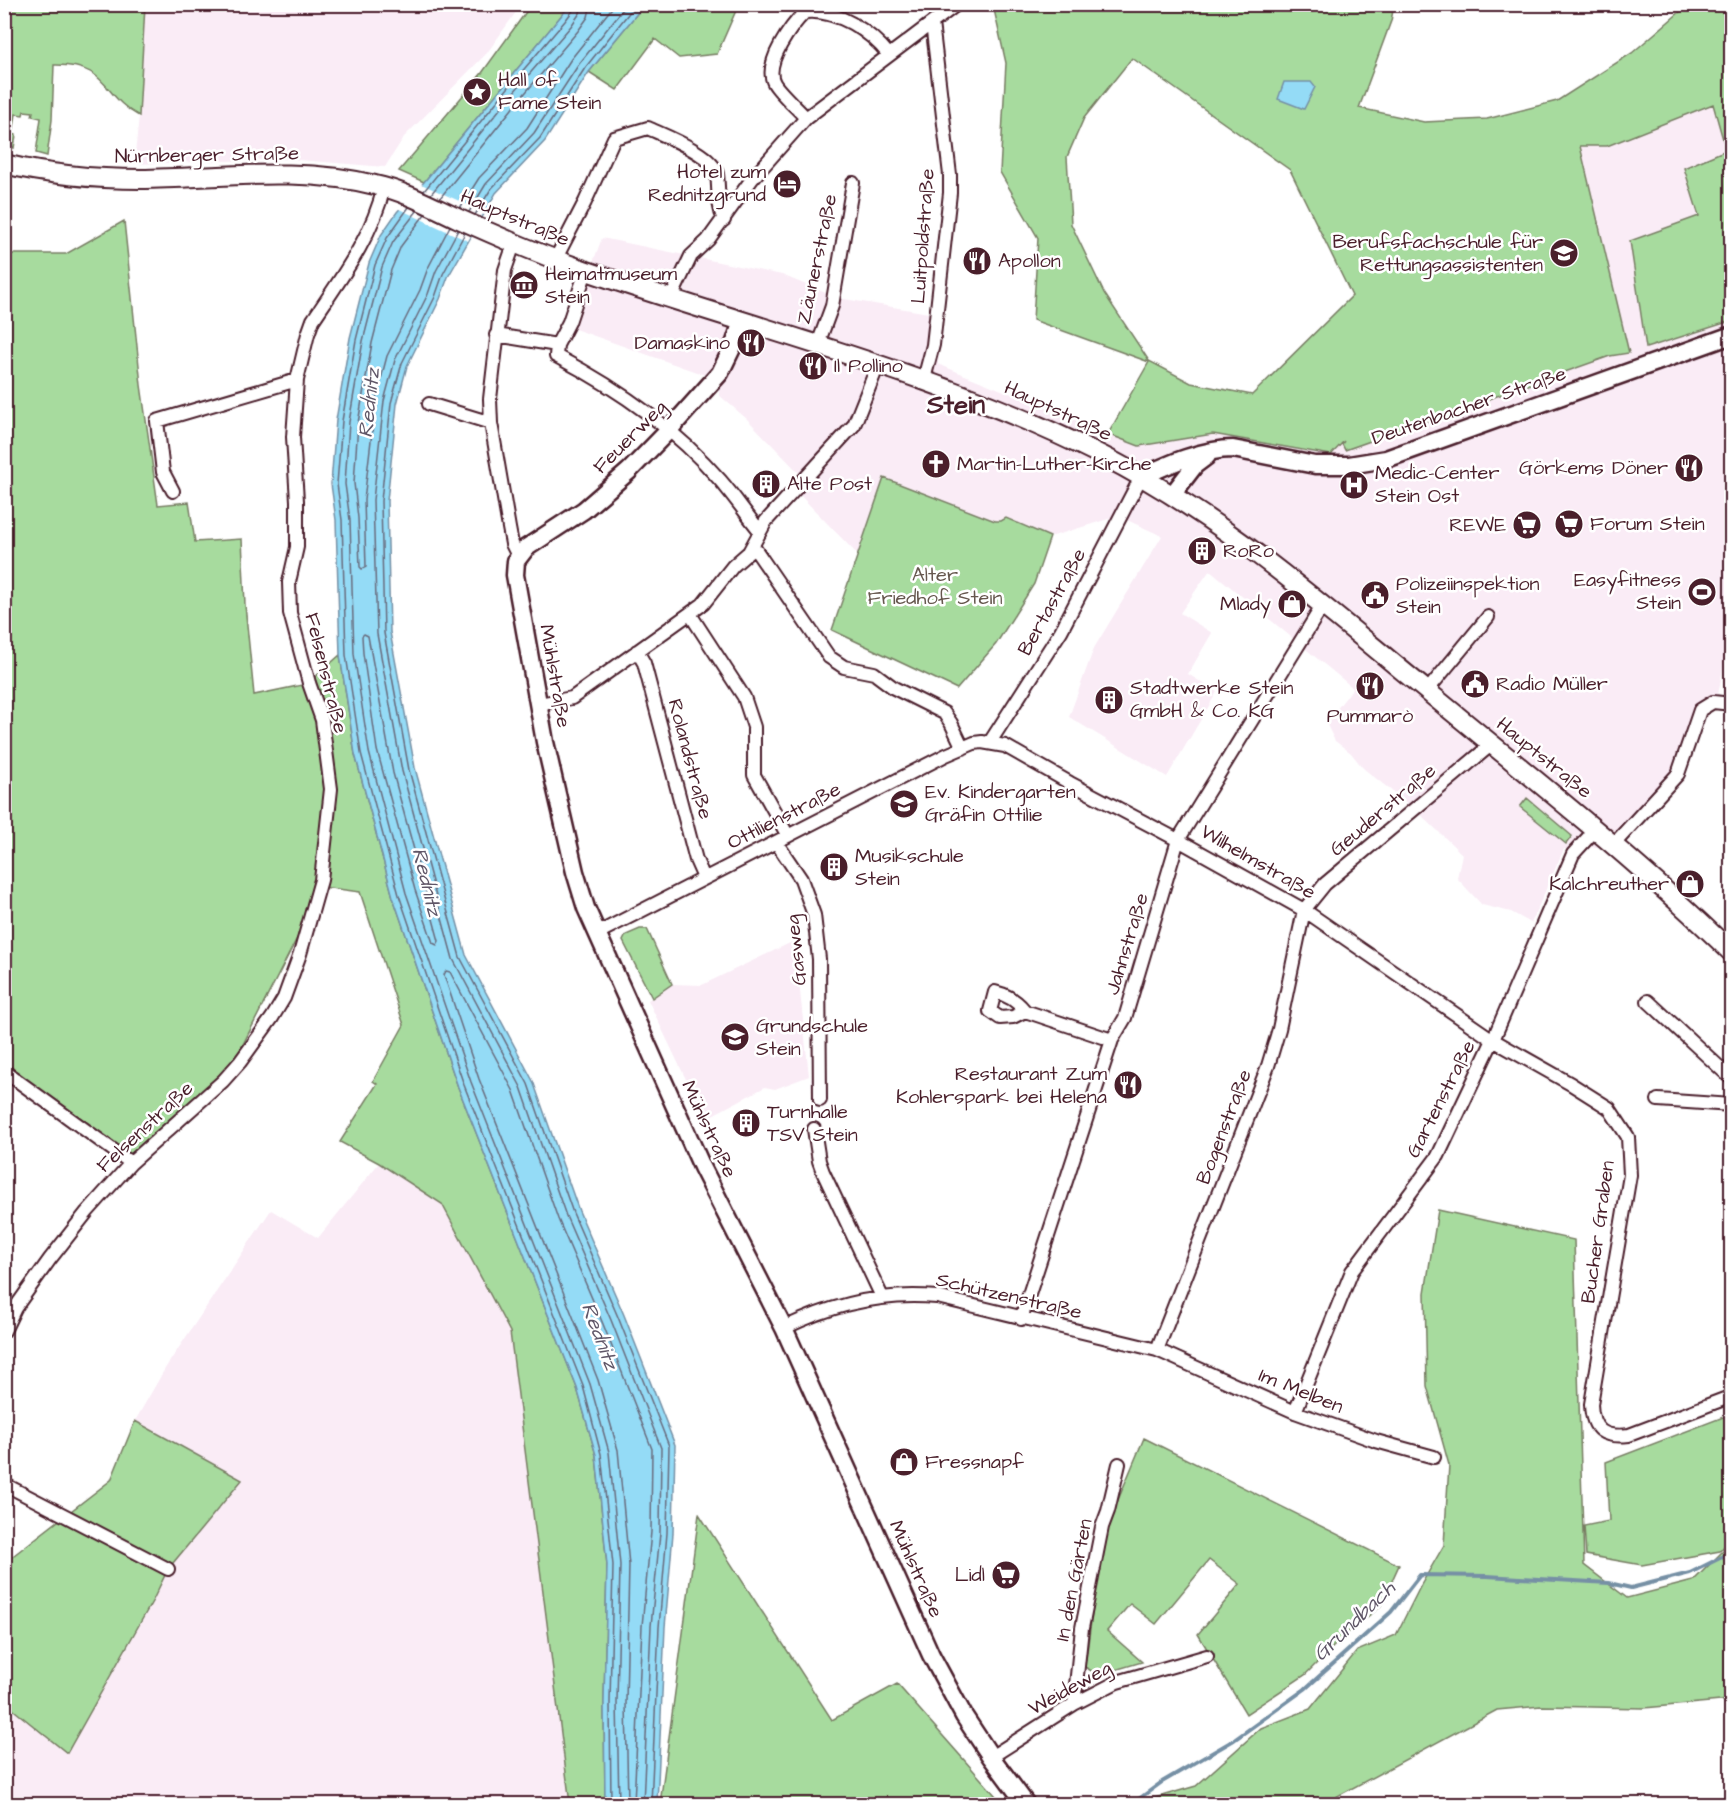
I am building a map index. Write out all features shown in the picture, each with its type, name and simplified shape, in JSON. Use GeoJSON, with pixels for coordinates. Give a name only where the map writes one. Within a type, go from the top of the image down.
{"type":"FeatureCollection","features":[{"type":"Feature","properties":{"kind":"main road","name":"Nürnberger Straße"},"geometry":{"type":"LineString","coordinates":[[4,164],[52,175],[94,178],[141,179],[278,174],[333,178],[384,187],[408,196]]}},
{"type":"Feature","properties":{"kind":"main road","name":"Hauptstraße"},"geometry":{"type":"LineString","coordinates":[[408,196],[514,244],[586,271],[924,379],[998,408],[1101,455],[1141,477],[1226,530],[1323,605],[1614,844],[1731,953]]}},
{"type":"Feature","properties":{"kind":"street"},"geometry":{"type":"LineString","coordinates":[[671,298],[691,256],[708,240],[752,179],[806,118],[957,4]]}},
{"type":"Feature","properties":{"kind":"street"},"geometry":{"type":"LineString","coordinates":[[806,118],[773,82],[772,62],[794,23],[806,12],[820,11],[862,29],[879,41],[890,55]]}},
{"type":"Feature","properties":{"kind":"street","name":"Luitpoldstraße"},"geometry":{"type":"LineString","coordinates":[[924,379],[933,345],[950,194],[950,175],[932,23]]}},
{"type":"Feature","properties":{"kind":"street"},"geometry":{"type":"LineString","coordinates":[[555,260],[614,138],[648,128],[706,158],[716,170],[720,210],[724,220]]}},
{"type":"Feature","properties":{"kind":"street","name":"Zäunerstraße"},"geometry":{"type":"LineString","coordinates":[[818,344],[832,306],[854,183]]}},
{"type":"Feature","properties":{"kind":"street","name":"Felsenstraße"},"geometry":{"type":"LineString","coordinates":[[4,1330],[15,1308],[87,1212],[131,1163],[223,1081],[240,1062],[284,998],[300,954],[321,880],[331,789],[322,720],[309,683],[290,613],[289,582],[297,547],[293,437],[297,380],[313,320],[366,240],[380,206],[384,187]]}},
{"type":"Feature","properties":{"kind":"street","name":"Mühlstraße"},"geometry":{"type":"LineString","coordinates":[[514,244],[505,270],[496,335],[490,399],[491,423],[508,528],[518,556],[515,575],[539,704],[575,872],[586,908],[702,1167],[784,1328],[931,1655],[964,1716],[1026,1804]]}},
{"type":"Feature","properties":{"kind":"street"},"geometry":{"type":"LineString","coordinates":[[586,271],[569,322],[557,345],[556,356],[603,381],[669,430],[719,480],[760,531]]}},
{"type":"Feature","properties":{"kind":"street","name":"Feuerweg"},"geometry":{"type":"LineString","coordinates":[[518,556],[526,548],[584,510],[629,471],[669,430],[720,373],[742,321]]}},
{"type":"Feature","properties":{"kind":"street"},"geometry":{"type":"LineString","coordinates":[[496,335],[557,345]]}},
{"type":"Feature","properties":{"kind":"street","name":"Deutenbacher Straße"},"geometry":{"type":"LineString","coordinates":[[1141,477],[1197,455],[1222,449],[1233,449],[1315,465],[1349,465],[1386,459],[1731,335]]}},
{"type":"Feature","properties":{"kind":"street"},"geometry":{"type":"LineString","coordinates":[[539,704],[572,698],[690,614],[710,597],[733,566],[749,552],[766,521],[854,426],[878,364]]}},
{"type":"Feature","properties":{"kind":"street"},"geometry":{"type":"LineString","coordinates":[[173,491],[163,472],[157,421],[297,380]]}},
{"type":"Feature","properties":{"kind":"street"},"geometry":{"type":"LineString","coordinates":[[429,404],[491,423]]}},
{"type":"Feature","properties":{"kind":"street"},"geometry":{"type":"LineString","coordinates":[[1172,495],[1195,465],[1213,452]]}},
{"type":"Feature","properties":{"kind":"street","name":"Bertastraße"},"geometry":{"type":"LineString","coordinates":[[990,742],[1061,631],[1141,477]]}},
{"type":"Feature","properties":{"kind":"street"},"geometry":{"type":"LineString","coordinates":[[753,546],[823,651],[844,666],[874,673],[901,692],[944,713],[963,748]]}},
{"type":"Feature","properties":{"kind":"street","name":"Jahnstraße"},"geometry":{"type":"LineString","coordinates":[[1021,1319],[1112,1040],[1125,1018],[1178,840],[1323,605]]}},
{"type":"Feature","properties":{"kind":"street"},"geometry":{"type":"LineString","coordinates":[[690,614],[744,697],[754,727],[754,775],[788,836]]}},
{"type":"Feature","properties":{"kind":"street"},"geometry":{"type":"LineString","coordinates":[[1427,691],[1488,617]]}},
{"type":"Feature","properties":{"kind":"street","name":"Rolandstraße"},"geometry":{"type":"LineString","coordinates":[[637,651],[644,663],[696,860],[705,878]]}},
{"type":"Feature","properties":{"kind":"street"},"geometry":{"type":"LineString","coordinates":[[1614,844],[1678,774],[1700,710],[1713,702],[1731,704]]}},
{"type":"Feature","properties":{"kind":"street","name":"Ottilienstraße"},"geometry":{"type":"LineString","coordinates":[[598,933],[963,748],[974,743],[990,742]]}},
{"type":"Feature","properties":{"kind":"street","name":"Wilhelmstraße"},"geometry":{"type":"LineString","coordinates":[[990,742],[1005,746],[1304,910],[1493,1040]]}},
{"type":"Feature","properties":{"kind":"street","name":"Geuderstraße"},"geometry":{"type":"LineString","coordinates":[[1304,910],[1325,884],[1492,744]]}},
{"type":"Feature","properties":{"kind":"street","name":"Gartenstraße"},"geometry":{"type":"LineString","coordinates":[[1295,1412],[1352,1271],[1438,1156],[1493,1040],[1573,854],[1596,829]]}},
{"type":"Feature","properties":{"kind":"street","name":"Gasweg"},"geometry":{"type":"LineString","coordinates":[[776,842],[801,879],[814,915],[819,958],[820,1100]]}},
{"type":"Feature","properties":{"kind":"street","name":"Bogenstraße"},"geometry":{"type":"LineString","coordinates":[[1157,1350],[1268,1066],[1279,1029],[1304,910]]}},
{"type":"Feature","properties":{"kind":"street"},"geometry":{"type":"LineString","coordinates":[[1648,1001],[1731,1079]]}},
{"type":"Feature","properties":{"kind":"street"},"geometry":{"type":"LineString","coordinates":[[1025,1011],[1112,1040]]}},
{"type":"Feature","properties":{"kind":"street","name":"Bucher Graben"},"geometry":{"type":"LineString","coordinates":[[1493,1040],[1609,1108],[1628,1137],[1630,1175],[1592,1404],[1593,1418],[1597,1427],[1609,1435],[1629,1435],[1731,1396]]}},
{"type":"Feature","properties":{"kind":"street"},"geometry":{"type":"LineString","coordinates":[[4,1071],[131,1163]]}},
{"type":"Feature","properties":{"kind":"street"},"geometry":{"type":"LineString","coordinates":[[1658,1100],[1731,1104]]}},
{"type":"Feature","properties":{"kind":"street"},"geometry":{"type":"LineString","coordinates":[[814,1129],[823,1172],[882,1297]]}},
{"type":"Feature","properties":{"kind":"street","name":"Schützenstraße"},"geometry":{"type":"LineString","coordinates":[[784,1328],[806,1318],[882,1297],[899,1295],[937,1297],[1157,1350]]}},
{"type":"Feature","properties":{"kind":"street","name":"Im Melben"},"geometry":{"type":"LineString","coordinates":[[1157,1350],[1295,1412],[1376,1441],[1434,1457]]}},
{"type":"Feature","properties":{"kind":"street","name":"In den Gärten"},"geometry":{"type":"LineString","coordinates":[[1074,1704],[1086,1609],[1102,1527],[1119,1464]]}},
{"type":"Feature","properties":{"kind":"street"},"geometry":{"type":"LineString","coordinates":[[4,1484],[168,1569]]}},
{"type":"Feature","properties":{"kind":"street","name":"Weideweg"},"geometry":{"type":"LineString","coordinates":[[991,1757],[1074,1704],[1117,1682],[1207,1656]]}},
{"type":"Feature","properties":{"kind":"shaded area"},"geometry":{"type":"Polygon","coordinates":[[[145,5],[521,5],[487,53],[404,137],[385,167],[287,159],[134,164],[145,5]]]}},
{"type":"Feature","properties":{"kind":"shaded area"},"geometry":{"type":"Polygon","coordinates":[[[1713,104],[1727,150],[1684,168],[1699,216],[1631,240],[1646,347],[1731,321],[1732,617],[1717,701],[1699,713],[1675,780],[1612,846],[1564,849],[1531,923],[1511,912],[1482,905],[1457,878],[1462,854],[1419,813],[1363,768],[1351,753],[1335,741],[1326,723],[1353,688],[1210,570],[1180,613],[1212,633],[1188,674],[1217,692],[1167,777],[1069,717],[1094,648],[1162,536],[1118,516],[1050,537],[1006,518],[995,521],[885,478],[858,555],[793,488],[802,476],[747,419],[719,395],[719,380],[569,327],[602,238],[782,275],[838,298],[941,315],[938,364],[1139,446],[1213,434],[1331,455],[1537,144],[1607,146],[1713,104]]]}},
{"type":"Feature","properties":{"kind":"shaded area","name":"Grundschule Stein"},"geometry":{"type":"Polygon","coordinates":[[[792,942],[799,982],[809,1076],[775,1089],[765,1087],[705,1119],[648,1000],[672,984],[702,985],[792,942]]]}},
{"type":"Feature","properties":{"kind":"shaded area"},"geometry":{"type":"Polygon","coordinates":[[[379,1163],[442,1204],[510,1332],[570,1804],[5,1804],[4,1703],[67,1752],[153,1600],[168,1569],[242,1480],[135,1421],[166,1367],[271,1210],[318,1238],[379,1163]]]}},
{"type":"Feature","properties":{"kind":"green space"},"geometry":{"type":"Polygon","coordinates":[[[5,4],[145,5],[139,116],[127,108],[95,75],[72,66],[54,65],[52,120],[47,156],[36,153],[41,118],[32,116],[33,112],[24,111],[23,115],[16,114],[13,134],[16,135],[14,148],[5,143],[5,4]]]}},
{"type":"Feature","properties":{"kind":"green space"},"geometry":{"type":"Polygon","coordinates":[[[531,5],[570,5],[424,182],[399,171],[482,73],[531,5]]]}},
{"type":"Feature","properties":{"kind":"green space"},"geometry":{"type":"Polygon","coordinates":[[[644,5],[745,5],[738,6],[717,54],[679,58],[655,39],[617,90],[589,72],[644,5]]]}},
{"type":"Feature","properties":{"kind":"green space"},"geometry":{"type":"Polygon","coordinates":[[[993,5],[1394,5],[1391,21],[1359,108],[1424,122],[1487,119],[1557,101],[1632,53],[1688,5],[1731,5],[1731,321],[1646,348],[1630,241],[1699,216],[1684,168],[1726,150],[1713,104],[1607,146],[1580,146],[1629,353],[1610,356],[1345,450],[1342,444],[1344,441],[1331,455],[1213,434],[1139,446],[1108,434],[1149,362],[1033,320],[1038,238],[1000,172],[1006,63],[993,5]],[[1132,58],[1084,118],[1067,157],[1071,224],[1104,293],[1149,361],[1191,383],[1252,395],[1352,296],[1290,170],[1132,58]]]}},
{"type":"Feature","properties":{"kind":"green space"},"geometry":{"type":"Polygon","coordinates":[[[124,221],[141,385],[158,505],[189,502],[195,542],[242,539],[245,605],[254,695],[307,684],[340,655],[355,754],[393,897],[458,1087],[577,1388],[596,1455],[607,1565],[604,1702],[605,1804],[570,1804],[510,1332],[442,1204],[379,1163],[340,1142],[377,1084],[373,1081],[404,1025],[360,892],[323,887],[234,1062],[129,1157],[5,1065],[5,274],[9,254],[66,254],[124,221]]]}},
{"type":"Feature","properties":{"kind":"green space","name":"Alter Friedhof Stein"},"geometry":{"type":"Polygon","coordinates":[[[884,478],[995,521],[1006,518],[1050,537],[1034,584],[996,644],[957,689],[832,630],[884,478]]]}},
{"type":"Feature","properties":{"kind":"green space"},"geometry":{"type":"Polygon","coordinates":[[[1527,798],[1572,836],[1566,844],[1520,807],[1527,798]]]}},
{"type":"Feature","properties":{"kind":"green space"},"geometry":{"type":"Polygon","coordinates":[[[640,929],[647,929],[672,984],[652,998],[623,941],[626,935],[640,929]]]}},
{"type":"Feature","properties":{"kind":"green space"},"geometry":{"type":"Polygon","coordinates":[[[1438,1210],[1574,1240],[1584,1565],[1627,1598],[1693,1581],[1731,1543],[1731,1700],[1644,1708],[1541,1706],[1497,1710],[1323,1804],[1134,1804],[1196,1786],[1261,1728],[1310,1709],[1357,1651],[1396,1635],[1444,1545],[1449,1465],[1427,1386],[1425,1293],[1438,1210]]]}},
{"type":"Feature","properties":{"kind":"green space"},"geometry":{"type":"Polygon","coordinates":[[[1731,1414],[1731,1538],[1720,1551],[1642,1565],[1586,1555],[1584,1526],[1609,1521],[1606,1462],[1731,1414]]]}},
{"type":"Feature","properties":{"kind":"green space"},"geometry":{"type":"Polygon","coordinates":[[[135,1421],[242,1480],[168,1569],[67,1753],[5,1703],[5,1562],[111,1480],[135,1421]]]}},
{"type":"Feature","properties":{"kind":"green space"},"geometry":{"type":"Polygon","coordinates":[[[1144,1438],[1399,1565],[1380,1607],[1349,1631],[1305,1675],[1246,1714],[1198,1634],[1240,1584],[1209,1560],[1156,1624],[1130,1604],[1107,1631],[1142,1662],[1098,1675],[1085,1667],[1094,1599],[1110,1519],[1144,1438]]]}},
{"type":"Feature","properties":{"kind":"green space"},"geometry":{"type":"Polygon","coordinates":[[[699,1514],[832,1720],[897,1684],[1003,1804],[660,1804],[699,1514]]]}},
{"type":"Feature","properties":{"kind":"water","name":"Rednitz"},"geometry":{"type":"Polygon","coordinates":[[[570,5],[644,5],[589,72],[545,141],[496,193],[448,277],[440,299],[407,366],[397,404],[387,501],[390,632],[415,768],[466,955],[533,1081],[579,1211],[624,1315],[675,1445],[673,1533],[665,1627],[657,1804],[605,1804],[604,1702],[607,1565],[596,1455],[577,1388],[458,1087],[393,897],[355,754],[340,655],[336,520],[331,484],[336,420],[350,338],[369,263],[381,235],[397,212],[570,5]]]}},
{"type":"Feature","properties":{"kind":"water"},"geometry":{"type":"Polygon","coordinates":[[[1284,82],[1311,82],[1315,87],[1304,109],[1278,99],[1284,82]]]}},
{"type":"Feature","properties":{"kind":"pier"},"geometry":{"type":"Polygon","coordinates":[[[419,183],[484,212],[468,241],[397,208],[419,183]]]}},
{"type":"Feature","properties":{"kind":"waterway","name":"Grundbach"},"geometry":{"type":"LineString","coordinates":[[1132,1804],[1162,1782],[1234,1740],[1305,1689],[1391,1612],[1420,1575],[1487,1576],[1609,1583],[1631,1588],[1690,1573],[1732,1552]]}},
{"type":"Feature","properties":{"kind":"place","name":"Hall of Fame Stein"},"geometry":{"type":"Point","coordinates":[477,92]}},
{"type":"Feature","properties":{"kind":"place","name":"Hotel zum Rednitzgrund"},"geometry":{"type":"Point","coordinates":[787,184]}},
{"type":"Feature","properties":{"kind":"place","name":"Berufsfachschule für Rettungsassistenten"},"geometry":{"type":"Point","coordinates":[1564,253]}},
{"type":"Feature","properties":{"kind":"place","name":"Apollon"},"geometry":{"type":"Point","coordinates":[977,261]}},
{"type":"Feature","properties":{"kind":"place","name":"Heimatmuseum Stein"},"geometry":{"type":"Point","coordinates":[524,285]}},
{"type":"Feature","properties":{"kind":"place","name":"Damaskino"},"geometry":{"type":"Point","coordinates":[751,343]}},
{"type":"Feature","properties":{"kind":"place","name":"Il Pollino"},"geometry":{"type":"Point","coordinates":[813,366]}},
{"type":"Feature","properties":{"kind":"place","name":"Martin-Luther-Kirche"},"geometry":{"type":"Point","coordinates":[936,464]}},
{"type":"Feature","properties":{"kind":"place","name":"Görkems Döner"},"geometry":{"type":"Point","coordinates":[1689,468]}},
{"type":"Feature","properties":{"kind":"place","name":"Alte Post"},"geometry":{"type":"Point","coordinates":[766,484]}},
{"type":"Feature","properties":{"kind":"place","name":"Medic-Center Stein Ost"},"geometry":{"type":"Point","coordinates":[1354,485]}},
{"type":"Feature","properties":{"kind":"place","name":"Forum Stein"},"geometry":{"type":"Point","coordinates":[1569,524]}},
{"type":"Feature","properties":{"kind":"place","name":"REWE"},"geometry":{"type":"Point","coordinates":[1527,525]}},
{"type":"Feature","properties":{"kind":"place","name":"RoRo"},"geometry":{"type":"Point","coordinates":[1202,551]}},
{"type":"Feature","properties":{"kind":"place","name":"Easyfitness Stein"},"geometry":{"type":"Point","coordinates":[1702,592]}},
{"type":"Feature","properties":{"kind":"place","name":"Polizeiinspektion Stein"},"geometry":{"type":"Point","coordinates":[1375,595]}},
{"type":"Feature","properties":{"kind":"place","name":"Mlady"},"geometry":{"type":"Point","coordinates":[1292,604]}},
{"type":"Feature","properties":{"kind":"place","name":"Radio Müller"},"geometry":{"type":"Point","coordinates":[1475,684]}},
{"type":"Feature","properties":{"kind":"place","name":"Pummarò"},"geometry":{"type":"Point","coordinates":[1370,686]}},
{"type":"Feature","properties":{"kind":"place","name":"Stadtwerke Stein GmbH & Co. KG"},"geometry":{"type":"Point","coordinates":[1109,700]}},
{"type":"Feature","properties":{"kind":"place","name":"Ev. Kindergarten Gräfin Ottilie"},"geometry":{"type":"Point","coordinates":[904,804]}},
{"type":"Feature","properties":{"kind":"place","name":"Musikschule Stein"},"geometry":{"type":"Point","coordinates":[834,867]}},
{"type":"Feature","properties":{"kind":"place","name":"Kalchreuther"},"geometry":{"type":"Point","coordinates":[1690,884]}},
{"type":"Feature","properties":{"kind":"place","name":"Grundschule Stein"},"geometry":{"type":"Point","coordinates":[735,1037]}},
{"type":"Feature","properties":{"kind":"place","name":"Restaurant Zum Kohlerspark bei Helena"},"geometry":{"type":"Point","coordinates":[1128,1085]}},
{"type":"Feature","properties":{"kind":"place","name":"Turnhalle TSV Stein"},"geometry":{"type":"Point","coordinates":[746,1123]}},
{"type":"Feature","properties":{"kind":"place","name":"Fressnapf"},"geometry":{"type":"Point","coordinates":[904,1462]}},
{"type":"Feature","properties":{"kind":"place","name":"Lidl"},"geometry":{"type":"Point","coordinates":[1006,1575]}},
{"type":"Feature","properties":{"kind":"district","name":"Stein"},"geometry":{"type":"Point","coordinates":[956,405]}}]}
